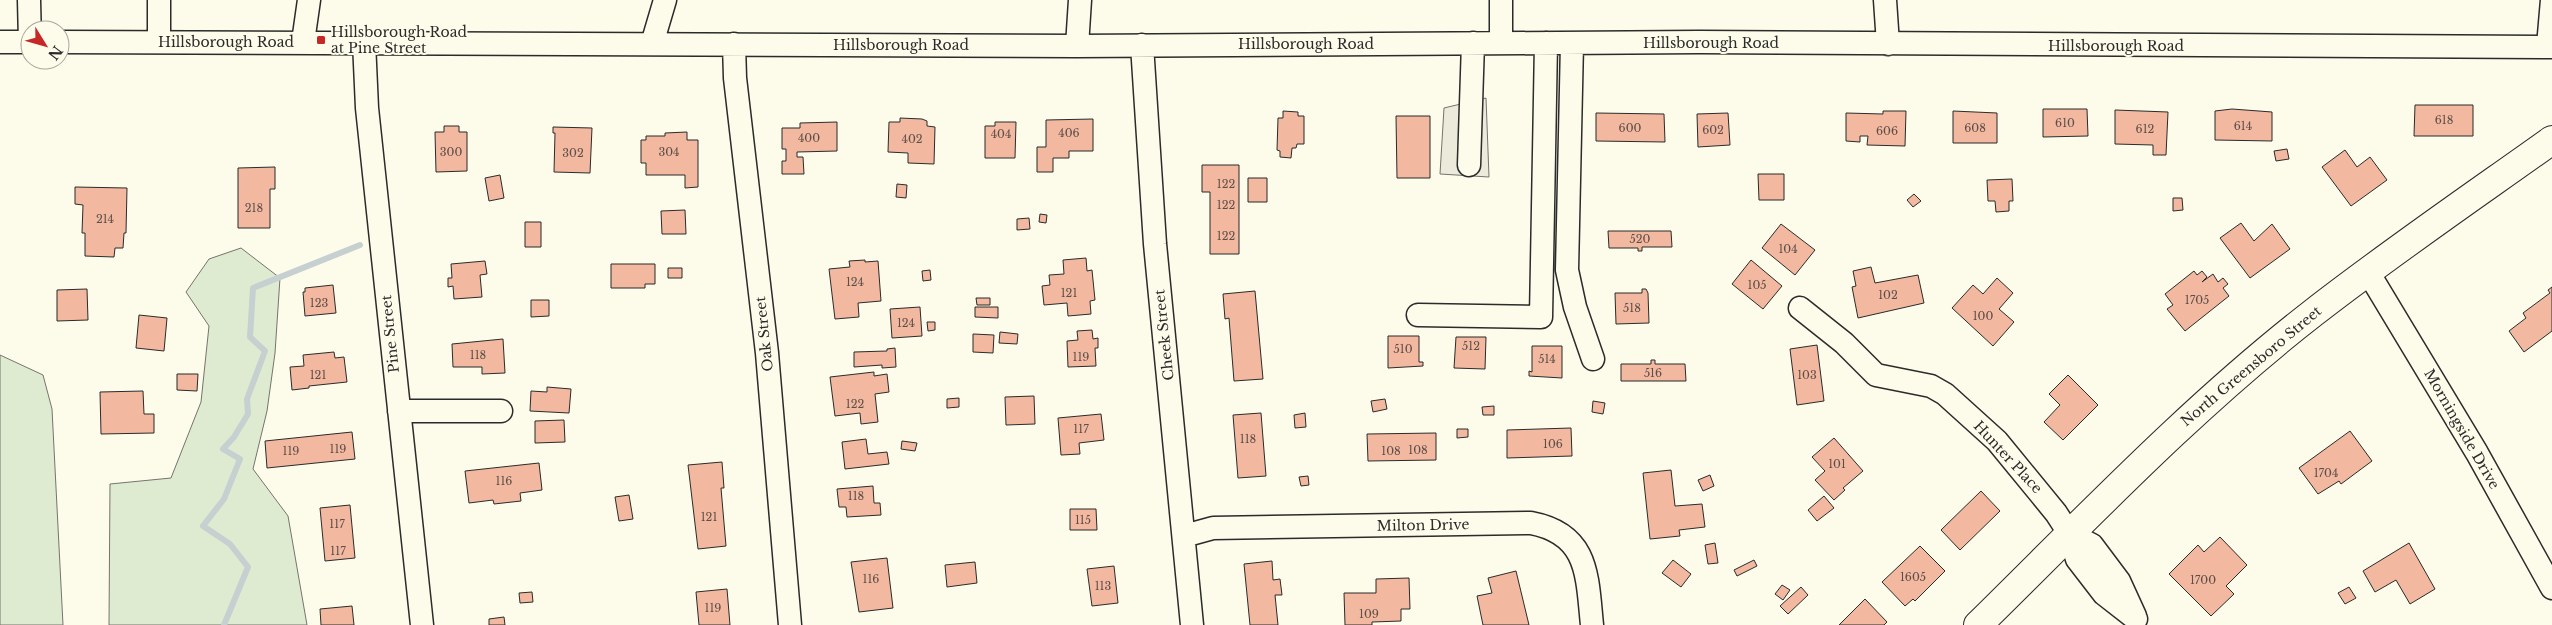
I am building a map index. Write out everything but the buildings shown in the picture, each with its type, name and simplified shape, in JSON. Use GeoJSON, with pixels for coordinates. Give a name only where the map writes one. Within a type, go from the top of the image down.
{"type":"FeatureCollection","features":[{"type":"Feature","properties":{"kind":"main road","name":"North Greensboro Street"},"geometry":{"type":"LineString","coordinates":[[1978,625],[2069,533],[2202,406],[2312,313],[2552,140]]}},
{"type":"Feature","properties":{"kind":"street"},"geometry":{"type":"LineString","coordinates":[[29,0],[29,20]]}},
{"type":"Feature","properties":{"kind":"street"},"geometry":{"type":"LineString","coordinates":[[158,0],[159,42]]}},
{"type":"Feature","properties":{"kind":"street"},"geometry":{"type":"LineString","coordinates":[[303,42],[309,0]]}},
{"type":"Feature","properties":{"kind":"street"},"geometry":{"type":"LineString","coordinates":[[652,44],[665,0]]}},
{"type":"Feature","properties":{"kind":"street"},"geometry":{"type":"LineString","coordinates":[[1077,46],[1080,0]]}},
{"type":"Feature","properties":{"kind":"street"},"geometry":{"type":"LineString","coordinates":[[1501,0],[1501,43]]}},
{"type":"Feature","properties":{"kind":"street"},"geometry":{"type":"LineString","coordinates":[[1885,0],[1888,44]]}},
{"type":"Feature","properties":{"kind":"street"},"geometry":{"type":"LineString","coordinates":[[2550,46],[2552,0]]}},
{"type":"Feature","properties":{"kind":"street"},"geometry":{"type":"LineString","coordinates":[[0,42],[20,42]]}},
{"type":"Feature","properties":{"kind":"street","name":"Hillsborough Road"},"geometry":{"type":"LineString","coordinates":[[70,42],[1077,46],[1472,43],[2550,46]]}},
{"type":"Feature","properties":{"kind":"street","name":"Pine Street"},"geometry":{"type":"LineString","coordinates":[[364,42],[367,108],[422,625]]}},
{"type":"Feature","properties":{"kind":"street"},"geometry":{"type":"LineString","coordinates":[[1469,165],[1472,43]]}},
{"type":"Feature","properties":{"kind":"street"},"geometry":{"type":"LineString","coordinates":[[1418,315],[1541,316],[1546,43]]}},
{"type":"Feature","properties":{"kind":"street"},"geometry":{"type":"LineString","coordinates":[[1572,43],[1567,270],[1575,307],[1593,359]]}},
{"type":"Feature","properties":{"kind":"street","name":"Oak Street"},"geometry":{"type":"LineString","coordinates":[[734,44],[735,78],[767,353],[790,625]]}},
{"type":"Feature","properties":{"kind":"street","name":"Cheek Street"},"geometry":{"type":"LineString","coordinates":[[1142,45],[1155,244],[1192,625]]}},
{"type":"Feature","properties":{"kind":"street","name":"Morningside Drive"},"geometry":{"type":"LineString","coordinates":[[2368,272],[2477,453],[2552,588]]}},
{"type":"Feature","properties":{"kind":"street","name":"Hunter Place"},"geometry":{"type":"LineString","coordinates":[[1800,308],[1844,343],[1876,375],[1931,386],[1945,394],[1997,441],[2044,497],[2069,533],[2077,559],[2098,587],[2138,622]]}},
{"type":"Feature","properties":{"kind":"street"},"geometry":{"type":"LineString","coordinates":[[399,412],[501,411]]}},
{"type":"Feature","properties":{"kind":"street","name":"Milton Drive"},"geometry":{"type":"LineString","coordinates":[[1184,536],[1212,528],[1531,523],[1547,526],[1566,536],[1577,548],[1586,568],[1592,625]]}},
{"type":"Feature","properties":{"kind":"green space"},"geometry":{"type":"Polygon","coordinates":[[[241,248],[280,278],[275,353],[267,411],[253,469],[288,516],[307,625],[109,625],[110,484],[171,478],[201,402],[209,326],[186,292],[209,259],[241,248]]]}},
{"type":"Feature","properties":{"kind":"green space"},"geometry":{"type":"Polygon","coordinates":[[[0,355],[43,375],[52,409],[63,625],[0,625],[0,355]]]}},
{"type":"Feature","properties":{"kind":"shaded area"},"geometry":{"type":"Polygon","coordinates":[[[1486,98],[1489,177],[1440,174],[1444,108],[1486,98]]]}},
{"type":"Feature","properties":{"kind":"waterway"},"geometry":{"type":"LineString","coordinates":[[224,625],[248,567],[230,544],[203,526],[224,499],[240,459],[223,449],[234,437],[248,414],[247,399],[265,351],[250,337],[253,288],[360,245]]}},
{"type":"Feature","properties":{"kind":"place","name":"Hillsborough Road at Pine Street"},"geometry":{"type":"Point","coordinates":[321,40]}}]}
